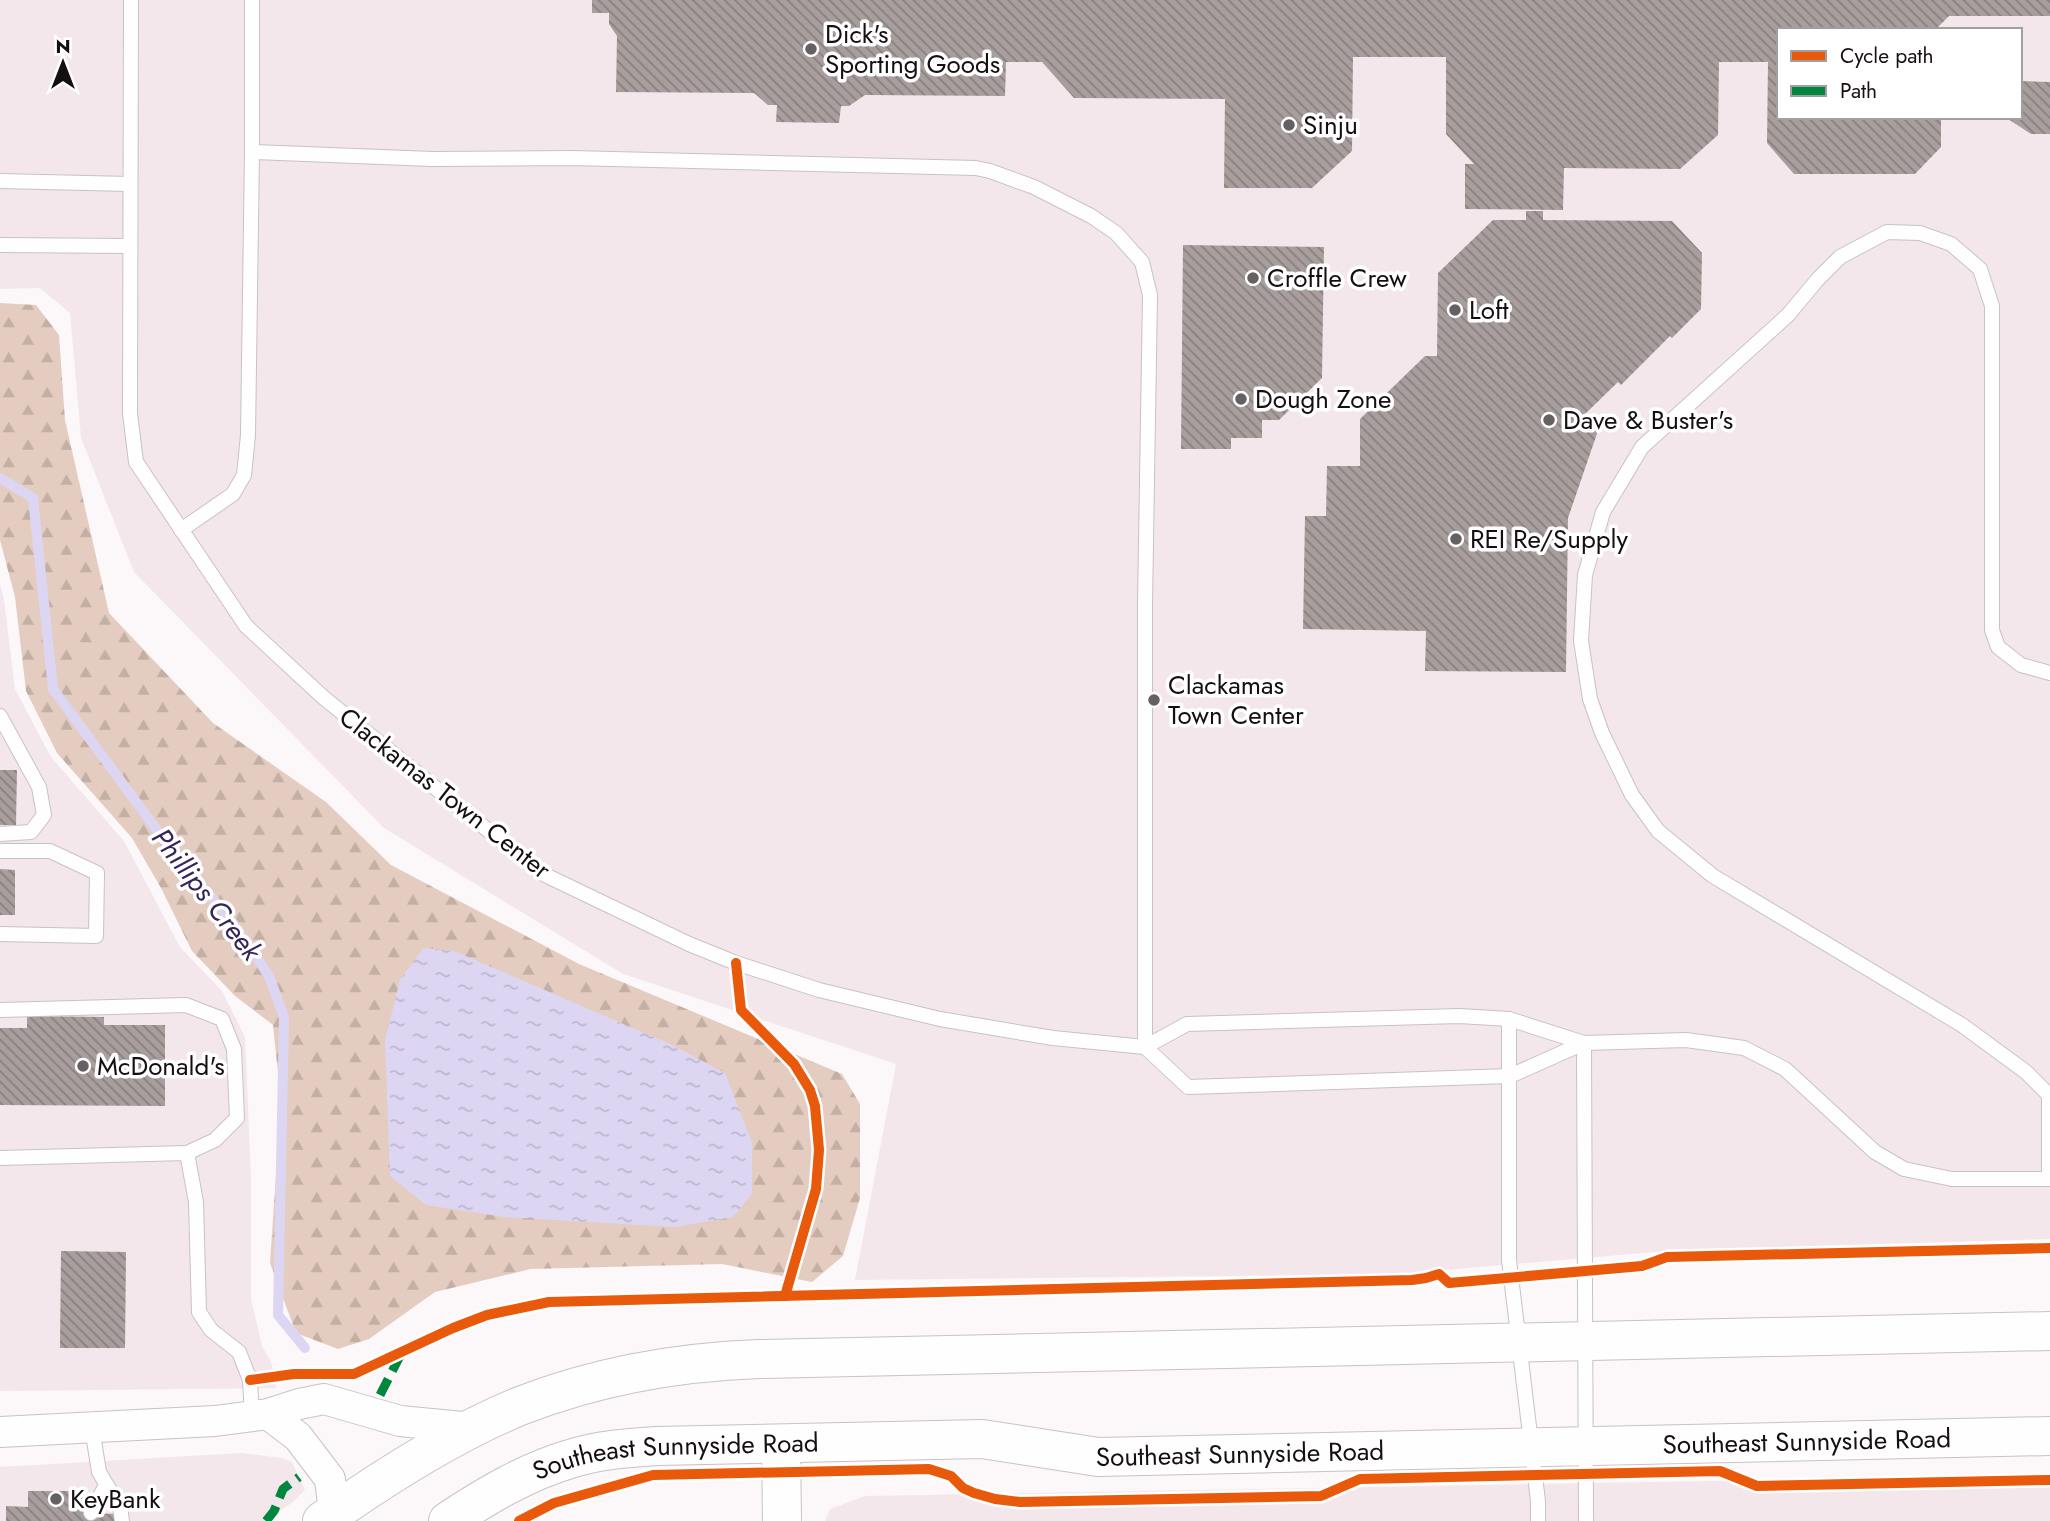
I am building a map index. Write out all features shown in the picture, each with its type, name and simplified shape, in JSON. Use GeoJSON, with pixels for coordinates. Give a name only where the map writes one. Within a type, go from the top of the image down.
{"type":"FeatureCollection","features":[{"type":"Feature","properties":{"kind":"main road"},"geometry":{"type":"LineString","coordinates":[[328,1517],[424,1455],[519,1407],[606,1378],[668,1366],[722,1360],[2050,1331]]}},
{"type":"Feature","properties":{"kind":"main road","name":"Southeast Sunnyside Road"},"geometry":{"type":"LineString","coordinates":[[448,1521],[484,1497],[569,1459],[612,1449],[657,1446],[982,1439],[1098,1457],[2050,1436]]}},
{"type":"Feature","properties":{"kind":"main road"},"geometry":{"type":"LineString","coordinates":[[781,1444],[782,1521]]}},
{"type":"Feature","properties":{"kind":"street"},"geometry":{"type":"LineString","coordinates":[[0,1432],[215,1421],[260,1415],[324,1399],[400,1421],[473,1428]]}},
{"type":"Feature","properties":{"kind":"street"},"geometry":{"type":"LineString","coordinates":[[260,1415],[298,1437],[330,1479],[328,1517]]}},
{"type":"Feature","properties":{"kind":"lane","name":"Clackamas Town Center"},"geometry":{"type":"LineString","coordinates":[[131,0],[130,413],[136,462],[246,626],[324,698],[541,873],[689,944],[736,963],[819,990],[940,1019],[1053,1038],[1145,1047]]}},
{"type":"Feature","properties":{"kind":"lane"},"geometry":{"type":"LineString","coordinates":[[181,530],[233,494],[244,475],[248,435],[253,152],[252,0]]}},
{"type":"Feature","properties":{"kind":"lane"},"geometry":{"type":"LineString","coordinates":[[253,152],[432,159],[572,158],[976,169],[990,171],[1034,187],[1091,216],[1116,233],[1142,262],[1150,295],[1145,604],[1145,1047],[1188,1087],[1510,1076],[1584,1043]]}},
{"type":"Feature","properties":{"kind":"lane"},"geometry":{"type":"LineString","coordinates":[[0,181],[130,184]]}},
{"type":"Feature","properties":{"kind":"lane"},"geometry":{"type":"LineString","coordinates":[[1145,1047],[1187,1024],[1460,1016],[1509,1019],[1584,1043],[1686,1040],[1744,1048],[1785,1069],[1875,1152],[1903,1169],[1952,1179],[2049,1179],[2049,1095],[2026,1072],[1962,1025],[1713,876],[1658,831],[1632,795],[1602,733],[1590,699],[1581,640],[1585,575],[1603,512],[1642,447],[1788,315],[1818,278],[1840,257],[1887,232],[1920,233],[1951,244],[1980,269],[1992,306],[1992,630],[1998,646],[2021,665],[2050,673]]}},
{"type":"Feature","properties":{"kind":"lane"},"geometry":{"type":"LineString","coordinates":[[0,245],[129,246]]}},
{"type":"Feature","properties":{"kind":"lane"},"geometry":{"type":"LineString","coordinates":[[0,716],[39,787],[44,815],[32,832],[0,834]]}},
{"type":"Feature","properties":{"kind":"lane"},"geometry":{"type":"LineString","coordinates":[[0,851],[50,851],[97,873],[96,936],[0,934]]}},
{"type":"Feature","properties":{"kind":"lane"},"geometry":{"type":"LineString","coordinates":[[0,1010],[186,1006],[222,1019],[234,1049],[237,1118],[215,1140],[187,1153],[0,1158]]}},
{"type":"Feature","properties":{"kind":"lane"},"geometry":{"type":"LineString","coordinates":[[1509,1019],[1508,1261],[1538,1501],[1538,1521]]}},
{"type":"Feature","properties":{"kind":"lane"},"geometry":{"type":"LineString","coordinates":[[1584,1043],[1586,1521]]}},
{"type":"Feature","properties":{"kind":"lane"},"geometry":{"type":"LineString","coordinates":[[187,1153],[196,1202],[199,1312],[211,1330],[239,1352],[260,1415]]}},
{"type":"Feature","properties":{"kind":"lane"},"geometry":{"type":"LineString","coordinates":[[92,1428],[99,1472],[120,1507],[122,1521]]}},
{"type":"Feature","properties":{"kind":"lane"},"geometry":{"type":"LineString","coordinates":[[91,1513],[106,1485]]}},
{"type":"Feature","properties":{"kind":"shaded area","name":"Clackamas Town Center"},"geometry":{"type":"Polygon","coordinates":[[[0,0],[2050,0],[2050,1239],[1678,1250],[1398,1274],[855,1280],[896,1064],[623,974],[384,828],[134,572],[81,438],[70,313],[40,288],[0,289],[0,0]]]}},
{"type":"Feature","properties":{"kind":"shaded area"},"geometry":{"type":"Polygon","coordinates":[[[0,584],[15,689],[51,757],[124,841],[180,947],[222,991],[245,1037],[251,1177],[251,1299],[262,1346],[271,1362],[276,1388],[0,1391],[0,584]]]}},
{"type":"Feature","properties":{"kind":"shaded area"},"geometry":{"type":"Polygon","coordinates":[[[241,1453],[282,1458],[292,1462],[305,1490],[293,1502],[265,1521],[0,1521],[0,1467],[241,1453]]]}},
{"type":"Feature","properties":{"kind":"shaded area"},"geometry":{"type":"Polygon","coordinates":[[[2050,1475],[2050,1521],[825,1521],[830,1509],[865,1496],[2050,1475]]]}},
{"type":"Feature","properties":{"kind":"green space"},"geometry":{"type":"Polygon","coordinates":[[[0,303],[36,305],[59,335],[65,420],[109,613],[213,723],[326,802],[391,865],[579,964],[842,1074],[860,1104],[860,1198],[843,1256],[812,1282],[722,1264],[531,1269],[435,1292],[369,1339],[338,1349],[296,1333],[270,1263],[281,1101],[273,1025],[235,996],[192,951],[161,888],[132,838],[57,753],[26,691],[15,597],[0,540],[0,303]]]}},
{"type":"Feature","properties":{"kind":"water"},"geometry":{"type":"Polygon","coordinates":[[[423,948],[454,951],[670,1044],[725,1073],[752,1143],[752,1194],[733,1217],[675,1227],[504,1217],[426,1205],[390,1176],[385,1040],[400,980],[423,948]]]}},
{"type":"Feature","properties":{"kind":"building"},"geometry":{"type":"Polygon","coordinates":[[[592,0],[2050,0],[2050,16],[1949,16],[1937,28],[1777,28],[1777,119],[1941,119],[1941,147],[1915,174],[1794,174],[1767,143],[1768,62],[1719,62],[1718,135],[1680,169],[1564,168],[1563,210],[1465,209],[1465,164],[1474,164],[1446,134],[1446,57],[1353,57],[1352,151],[1312,188],[1224,188],[1225,99],[1074,98],[1042,62],[1006,62],[1005,96],[865,95],[849,106],[841,106],[839,123],[776,122],[777,105],[768,105],[754,93],[616,92],[617,36],[609,24],[609,13],[592,13],[592,0]]]}},
{"type":"Feature","properties":{"kind":"building"},"geometry":{"type":"Polygon","coordinates":[[[2022,81],[2050,82],[2050,134],[2031,134],[2008,119],[2022,119],[2022,81]]]}},
{"type":"Feature","properties":{"kind":"building"},"geometry":{"type":"Polygon","coordinates":[[[1526,211],[1543,211],[1543,220],[1672,221],[1702,253],[1701,309],[1621,385],[1618,382],[1583,416],[1601,422],[1568,518],[1566,672],[1425,671],[1426,631],[1303,629],[1305,516],[1326,516],[1327,466],[1360,466],[1360,419],[1425,356],[1437,356],[1438,273],[1493,220],[1526,220],[1526,211]]]}},
{"type":"Feature","properties":{"kind":"building","name":"Dough Zone"},"geometry":{"type":"Polygon","coordinates":[[[1183,245],[1324,247],[1322,378],[1279,420],[1262,420],[1262,438],[1231,438],[1231,449],[1181,449],[1183,245]]]}},
{"type":"Feature","properties":{"kind":"building"},"geometry":{"type":"Polygon","coordinates":[[[0,770],[17,770],[16,825],[0,825],[0,770]]]}},
{"type":"Feature","properties":{"kind":"building"},"geometry":{"type":"Polygon","coordinates":[[[0,869],[15,870],[15,915],[0,915],[0,869]]]}},
{"type":"Feature","properties":{"kind":"building","name":"McDonald's"},"geometry":{"type":"Polygon","coordinates":[[[27,1016],[104,1017],[104,1025],[165,1025],[165,1106],[0,1105],[0,1028],[27,1028],[27,1016]]]}},
{"type":"Feature","properties":{"kind":"building"},"geometry":{"type":"Polygon","coordinates":[[[61,1251],[126,1252],[125,1348],[60,1348],[61,1251]]]}},
{"type":"Feature","properties":{"kind":"building","name":"KeyBank"},"geometry":{"type":"Polygon","coordinates":[[[28,1491],[83,1491],[83,1513],[119,1514],[119,1521],[6,1521],[6,1506],[28,1507],[28,1491]]]}},
{"type":"Feature","properties":{"kind":"waterway","name":"Phillips Creek"},"geometry":{"type":"LineString","coordinates":[[0,478],[33,498],[53,689],[170,848],[233,923],[269,976],[284,1017],[278,1315],[305,1348]]}},
{"type":"Feature","properties":{"kind":"marked path"},"geometry":{"type":"LineString","coordinates":[[380,1395],[402,1352]]}},
{"type":"Feature","properties":{"kind":"marked path"},"geometry":{"type":"LineString","coordinates":[[266,1521],[274,1511],[283,1489],[299,1477]]}},
{"type":"Feature","properties":{"kind":"cycle path"},"geometry":{"type":"LineString","coordinates":[[736,963],[741,1010],[794,1064],[810,1090],[815,1106],[819,1150],[816,1189],[785,1296]]}},
{"type":"Feature","properties":{"kind":"cycle path"},"geometry":{"type":"LineString","coordinates":[[250,1380],[294,1374],[354,1374],[487,1315],[549,1302],[1412,1280],[1439,1274],[1449,1283],[1642,1266],[1667,1257],[2050,1248]]}},
{"type":"Feature","properties":{"kind":"cycle path"},"geometry":{"type":"LineString","coordinates":[[519,1521],[554,1503],[653,1475],[929,1469],[951,1476],[963,1488],[974,1493],[1020,1502],[1321,1496],[1360,1479],[1720,1471],[1757,1486],[2050,1480]]}},
{"type":"Feature","properties":{"kind":"place","name":"Dick's Sporting Goods"},"geometry":{"type":"Point","coordinates":[811,49]}},
{"type":"Feature","properties":{"kind":"place","name":"Sinju"},"geometry":{"type":"Point","coordinates":[1289,125]}},
{"type":"Feature","properties":{"kind":"place","name":"Croffle Crew"},"geometry":{"type":"Point","coordinates":[1253,278]}},
{"type":"Feature","properties":{"kind":"place","name":"Loft"},"geometry":{"type":"Point","coordinates":[1455,310]}},
{"type":"Feature","properties":{"kind":"place","name":"Dough Zone"},"geometry":{"type":"Point","coordinates":[1241,399]}},
{"type":"Feature","properties":{"kind":"place","name":"Dave & Buster's"},"geometry":{"type":"Point","coordinates":[1549,420]}},
{"type":"Feature","properties":{"kind":"place","name":"REI Re/Supply"},"geometry":{"type":"Point","coordinates":[1456,539]}},
{"type":"Feature","properties":{"kind":"place","name":"Clackamas Town Center"},"geometry":{"type":"Point","coordinates":[1154,700]}},
{"type":"Feature","properties":{"kind":"place","name":"McDonald's"},"geometry":{"type":"Point","coordinates":[83,1066]}},
{"type":"Feature","properties":{"kind":"place","name":"KeyBank"},"geometry":{"type":"Point","coordinates":[56,1499]}}]}
